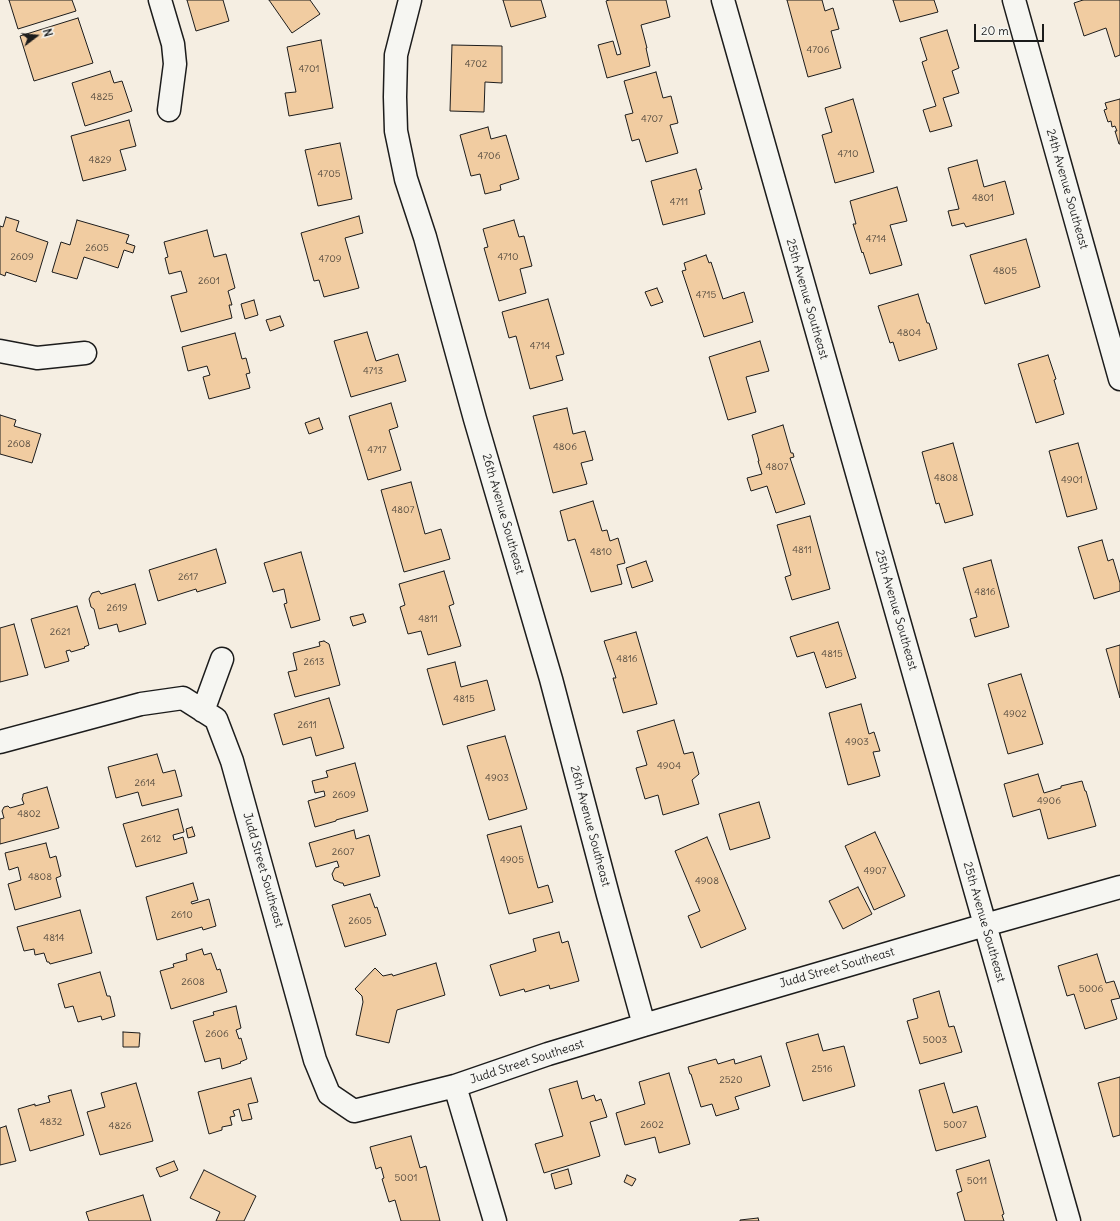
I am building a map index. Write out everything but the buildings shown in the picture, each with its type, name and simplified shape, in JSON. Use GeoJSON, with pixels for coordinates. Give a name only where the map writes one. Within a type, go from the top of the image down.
{"type":"FeatureCollection","features":[{"type":"Feature","properties":{"kind":"street"},"geometry":{"type":"LineString","coordinates":[[160,0],[173,44],[176,64],[169,110]]}},
{"type":"Feature","properties":{"kind":"street","name":"26th Avenue Southeast"},"geometry":{"type":"LineString","coordinates":[[410,0],[396,55],[395,97],[396,131],[406,179],[425,237],[551,679],[644,1025]]}},
{"type":"Feature","properties":{"kind":"street","name":"25th Avenue Southeast"},"geometry":{"type":"LineString","coordinates":[[723,0],[1069,1221]]}},
{"type":"Feature","properties":{"kind":"street","name":"24th Avenue Southeast"},"geometry":{"type":"LineString","coordinates":[[1014,0],[1120,379]]}},
{"type":"Feature","properties":{"kind":"street"},"geometry":{"type":"LineString","coordinates":[[0,351],[37,358],[85,353]]}},
{"type":"Feature","properties":{"kind":"street"},"geometry":{"type":"LineString","coordinates":[[203,711],[222,659]]}},
{"type":"Feature","properties":{"kind":"street","name":"Judd Street Southeast"},"geometry":{"type":"LineString","coordinates":[[0,742],[141,704],[183,698],[216,719],[232,761],[315,1060],[329,1094],[354,1111],[455,1086],[548,1054],[644,1025],[1120,887]]}},
{"type":"Feature","properties":{"kind":"street"},"geometry":{"type":"LineString","coordinates":[[455,1086],[495,1221]]}}]}
